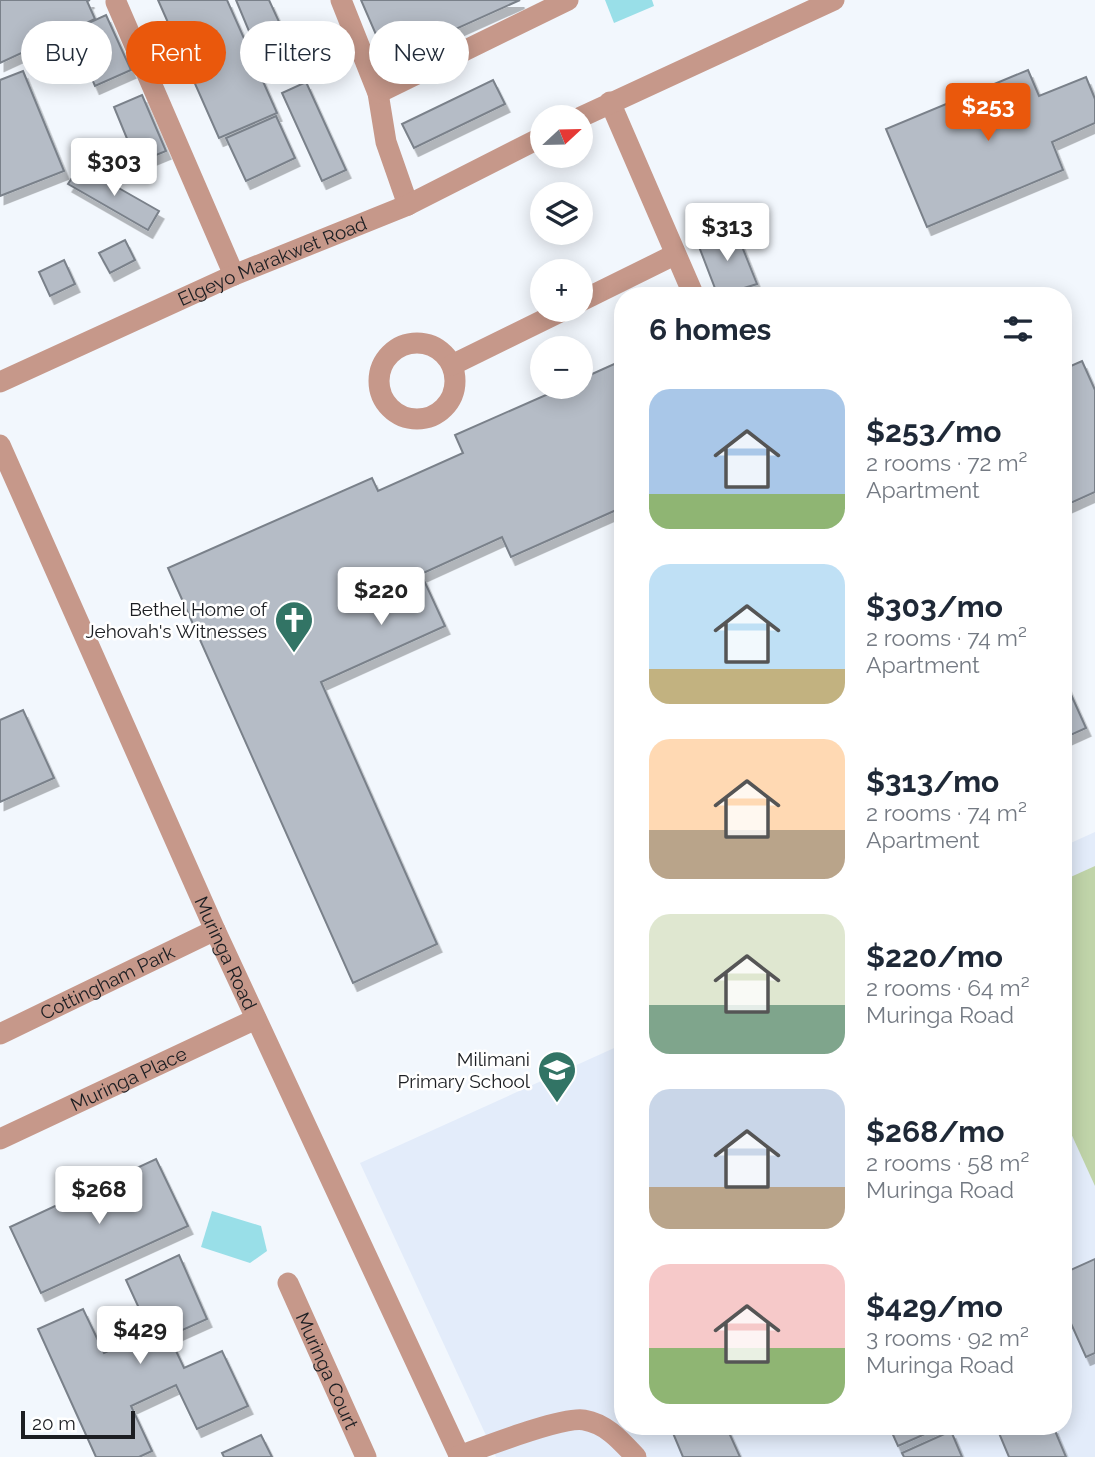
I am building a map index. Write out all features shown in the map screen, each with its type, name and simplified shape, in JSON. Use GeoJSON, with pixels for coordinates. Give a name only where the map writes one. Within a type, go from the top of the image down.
{"type":"FeatureCollection","features":[{"type":"Feature","properties":{"kind":"street"},"geometry":{"type":"LineString","coordinates":[[341,0],[378,93],[386,142],[408,205]]}},
{"type":"Feature","properties":{"kind":"street"},"geometry":{"type":"LineString","coordinates":[[378,93],[568,0]]}},
{"type":"Feature","properties":{"kind":"street"},"geometry":{"type":"LineString","coordinates":[[593,111],[834,0]]}},
{"type":"Feature","properties":{"kind":"street"},"geometry":{"type":"LineString","coordinates":[[116,2],[234,275]]}},
{"type":"Feature","properties":{"kind":"street"},"geometry":{"type":"LineString","coordinates":[[610,102],[690,287]]}},
{"type":"Feature","properties":{"kind":"street","name":"Elgeyo Marakwet Road"},"geometry":{"type":"LineString","coordinates":[[0,382],[234,275],[408,205],[530,143]]}},
{"type":"Feature","properties":{"kind":"street"},"geometry":{"type":"LineString","coordinates":[[593,295],[674,255]]}},
{"type":"Feature","properties":{"kind":"street"},"geometry":{"type":"LineString","coordinates":[[452,365],[540,322]]}},
{"type":"Feature","properties":{"kind":"street","name":"Muringa Road"},"geometry":{"type":"LineString","coordinates":[[0,445],[215,930],[460,1456]]}},
{"type":"Feature","properties":{"kind":"street","name":"Cottingham Park"},"geometry":{"type":"LineString","coordinates":[[0,1034],[215,930]]}},
{"type":"Feature","properties":{"kind":"street","name":"Muringa Place"},"geometry":{"type":"LineString","coordinates":[[0,1139],[256,1019]]}},
{"type":"Feature","properties":{"kind":"street","name":"Muringa Court"},"geometry":{"type":"LineString","coordinates":[[288,1283],[366,1457]]}},
{"type":"Feature","properties":{"kind":"street"},"geometry":{"type":"LineString","coordinates":[[460,1456],[554,1425],[583,1419],[614,1432]]}},
{"type":"Feature","properties":{"kind":"street"},"geometry":{"type":"LineString","coordinates":[[617,1435],[636,1457]]}},
{"type":"Feature","properties":{"kind":"shaded area","name":"Milimani Primary School"},"geometry":{"type":"Polygon","coordinates":[[[1095,832],[1095,1457],[496,1457],[360,1163],[614,1048],[614,1435],[1072,1435],[1072,842],[1095,832]]]}},
{"type":"Feature","properties":{"kind":"green space"},"geometry":{"type":"Polygon","coordinates":[[[1095,866],[1095,1186],[1072,1136],[1072,876],[1095,866]]]}},
{"type":"Feature","properties":{"kind":"water"},"geometry":{"type":"Polygon","coordinates":[[[605,0],[652,0],[654,6],[614,23],[605,0]]]}},
{"type":"Feature","properties":{"kind":"water"},"geometry":{"type":"Polygon","coordinates":[[[212,1211],[261,1226],[267,1251],[250,1263],[201,1247],[212,1211]]]}},
{"type":"Feature","properties":{"kind":"building"},"geometry":{"type":"Polygon","coordinates":[[[0,0],[90,0],[87,1],[95,19],[91,21],[21,21],[21,53],[0,63],[0,0]]]}},
{"type":"Feature","properties":{"kind":"building"},"geometry":{"type":"Polygon","coordinates":[[[158,0],[227,0],[240,29],[240,84],[264,84],[277,113],[219,138],[195,84],[226,84],[226,21],[167,21],[158,0]]]}},
{"type":"Feature","properties":{"kind":"building"},"geometry":{"type":"Polygon","coordinates":[[[236,0],[269,0],[279,21],[245,21],[236,0]]]}},
{"type":"Feature","properties":{"kind":"building"},"geometry":{"type":"Polygon","coordinates":[[[361,0],[520,0],[469,23],[370,21],[361,0]]]}},
{"type":"Feature","properties":{"kind":"building"},"geometry":{"type":"Polygon","coordinates":[[[106,15],[109,21],[93,21],[106,15]]]}},
{"type":"Feature","properties":{"kind":"building"},"geometry":{"type":"Polygon","coordinates":[[[112,28],[126,59],[126,72],[112,78],[112,28]]]}},
{"type":"Feature","properties":{"kind":"building"},"geometry":{"type":"Polygon","coordinates":[[[1028,70],[1039,96],[1086,77],[1095,99],[1095,123],[1052,142],[1063,170],[927,227],[886,129],[1028,70]]]}},
{"type":"Feature","properties":{"kind":"building"},"geometry":{"type":"Polygon","coordinates":[[[21,72],[21,84],[28,84],[64,171],[0,196],[0,80],[21,72]]]}},
{"type":"Feature","properties":{"kind":"building"},"geometry":{"type":"Polygon","coordinates":[[[493,80],[505,104],[414,148],[402,124],[493,80]]]}},
{"type":"Feature","properties":{"kind":"building"},"geometry":{"type":"Polygon","coordinates":[[[307,84],[346,170],[322,181],[282,93],[307,84]]]}},
{"type":"Feature","properties":{"kind":"building"},"geometry":{"type":"Polygon","coordinates":[[[142,95],[166,151],[137,163],[114,107],[142,95]]]}},
{"type":"Feature","properties":{"kind":"building"},"geometry":{"type":"Polygon","coordinates":[[[276,116],[295,158],[246,181],[226,138],[276,116]]]}},
{"type":"Feature","properties":{"kind":"building"},"geometry":{"type":"Polygon","coordinates":[[[80,166],[159,211],[148,230],[68,184],[80,166]]]}},
{"type":"Feature","properties":{"kind":"building"},"geometry":{"type":"Polygon","coordinates":[[[735,229],[757,284],[747,287],[715,287],[698,244],[735,229]]]}},
{"type":"Feature","properties":{"kind":"building"},"geometry":{"type":"Polygon","coordinates":[[[125,240],[135,260],[110,273],[99,253],[125,240]]]}},
{"type":"Feature","properties":{"kind":"building"},"geometry":{"type":"Polygon","coordinates":[[[64,260],[75,284],[50,296],[39,272],[64,260]]]}},
{"type":"Feature","properties":{"kind":"building"},"geometry":{"type":"Polygon","coordinates":[[[1082,361],[1095,390],[1095,492],[1072,502],[1072,365],[1082,361]]]}},
{"type":"Feature","properties":{"kind":"building","name":"Bethel Home of Jehovah's Witnesses"},"geometry":{"type":"Polygon","coordinates":[[[614,364],[614,511],[511,557],[502,537],[421,574],[445,626],[321,682],[437,944],[353,983],[168,568],[372,478],[378,491],[463,453],[455,435],[537,399],[593,399],[593,374],[614,364]]]}},
{"type":"Feature","properties":{"kind":"building"},"geometry":{"type":"Polygon","coordinates":[[[1072,697],[1086,728],[1072,734],[1072,697]]]}},
{"type":"Feature","properties":{"kind":"building"},"geometry":{"type":"Polygon","coordinates":[[[23,710],[54,778],[0,802],[0,720],[23,710]]]}},
{"type":"Feature","properties":{"kind":"building"},"geometry":{"type":"Polygon","coordinates":[[[156,1159],[188,1226],[41,1293],[10,1227],[156,1159]]]}},
{"type":"Feature","properties":{"kind":"building"},"geometry":{"type":"Polygon","coordinates":[[[179,1255],[207,1319],[169,1336],[184,1368],[222,1351],[248,1406],[197,1429],[176,1385],[131,1406],[152,1451],[139,1457],[96,1457],[38,1329],[83,1309],[104,1353],[150,1332],[126,1280],[179,1255]]]}},
{"type":"Feature","properties":{"kind":"building"},"geometry":{"type":"Polygon","coordinates":[[[1095,1259],[1095,1353],[1086,1357],[1072,1326],[1072,1269],[1095,1259]]]}},
{"type":"Feature","properties":{"kind":"building"},"geometry":{"type":"Polygon","coordinates":[[[261,1435],[272,1457],[224,1457],[222,1453],[261,1435]]]}},
{"type":"Feature","properties":{"kind":"building"},"geometry":{"type":"Polygon","coordinates":[[[674,1435],[730,1435],[740,1457],[683,1457],[674,1435]]]}},
{"type":"Feature","properties":{"kind":"building"},"geometry":{"type":"Polygon","coordinates":[[[893,1435],[923,1435],[898,1446],[893,1435]]]}},
{"type":"Feature","properties":{"kind":"building"},"geometry":{"type":"Polygon","coordinates":[[[942,1435],[953,1435],[962,1457],[904,1457],[902,1453],[942,1435]]]}},
{"type":"Feature","properties":{"kind":"building"},"geometry":{"type":"Polygon","coordinates":[[[1000,1435],[1057,1435],[1066,1457],[1009,1457],[1000,1435]]]}},
{"type":"Feature","properties":{"kind":"place","name":"Bethel Home of Jehovah's Witnesses"},"geometry":{"type":"Point","coordinates":[294,654]}},
{"type":"Feature","properties":{"kind":"place","name":"Milimani Primary School"},"geometry":{"type":"Point","coordinates":[557,1104]}}]}
